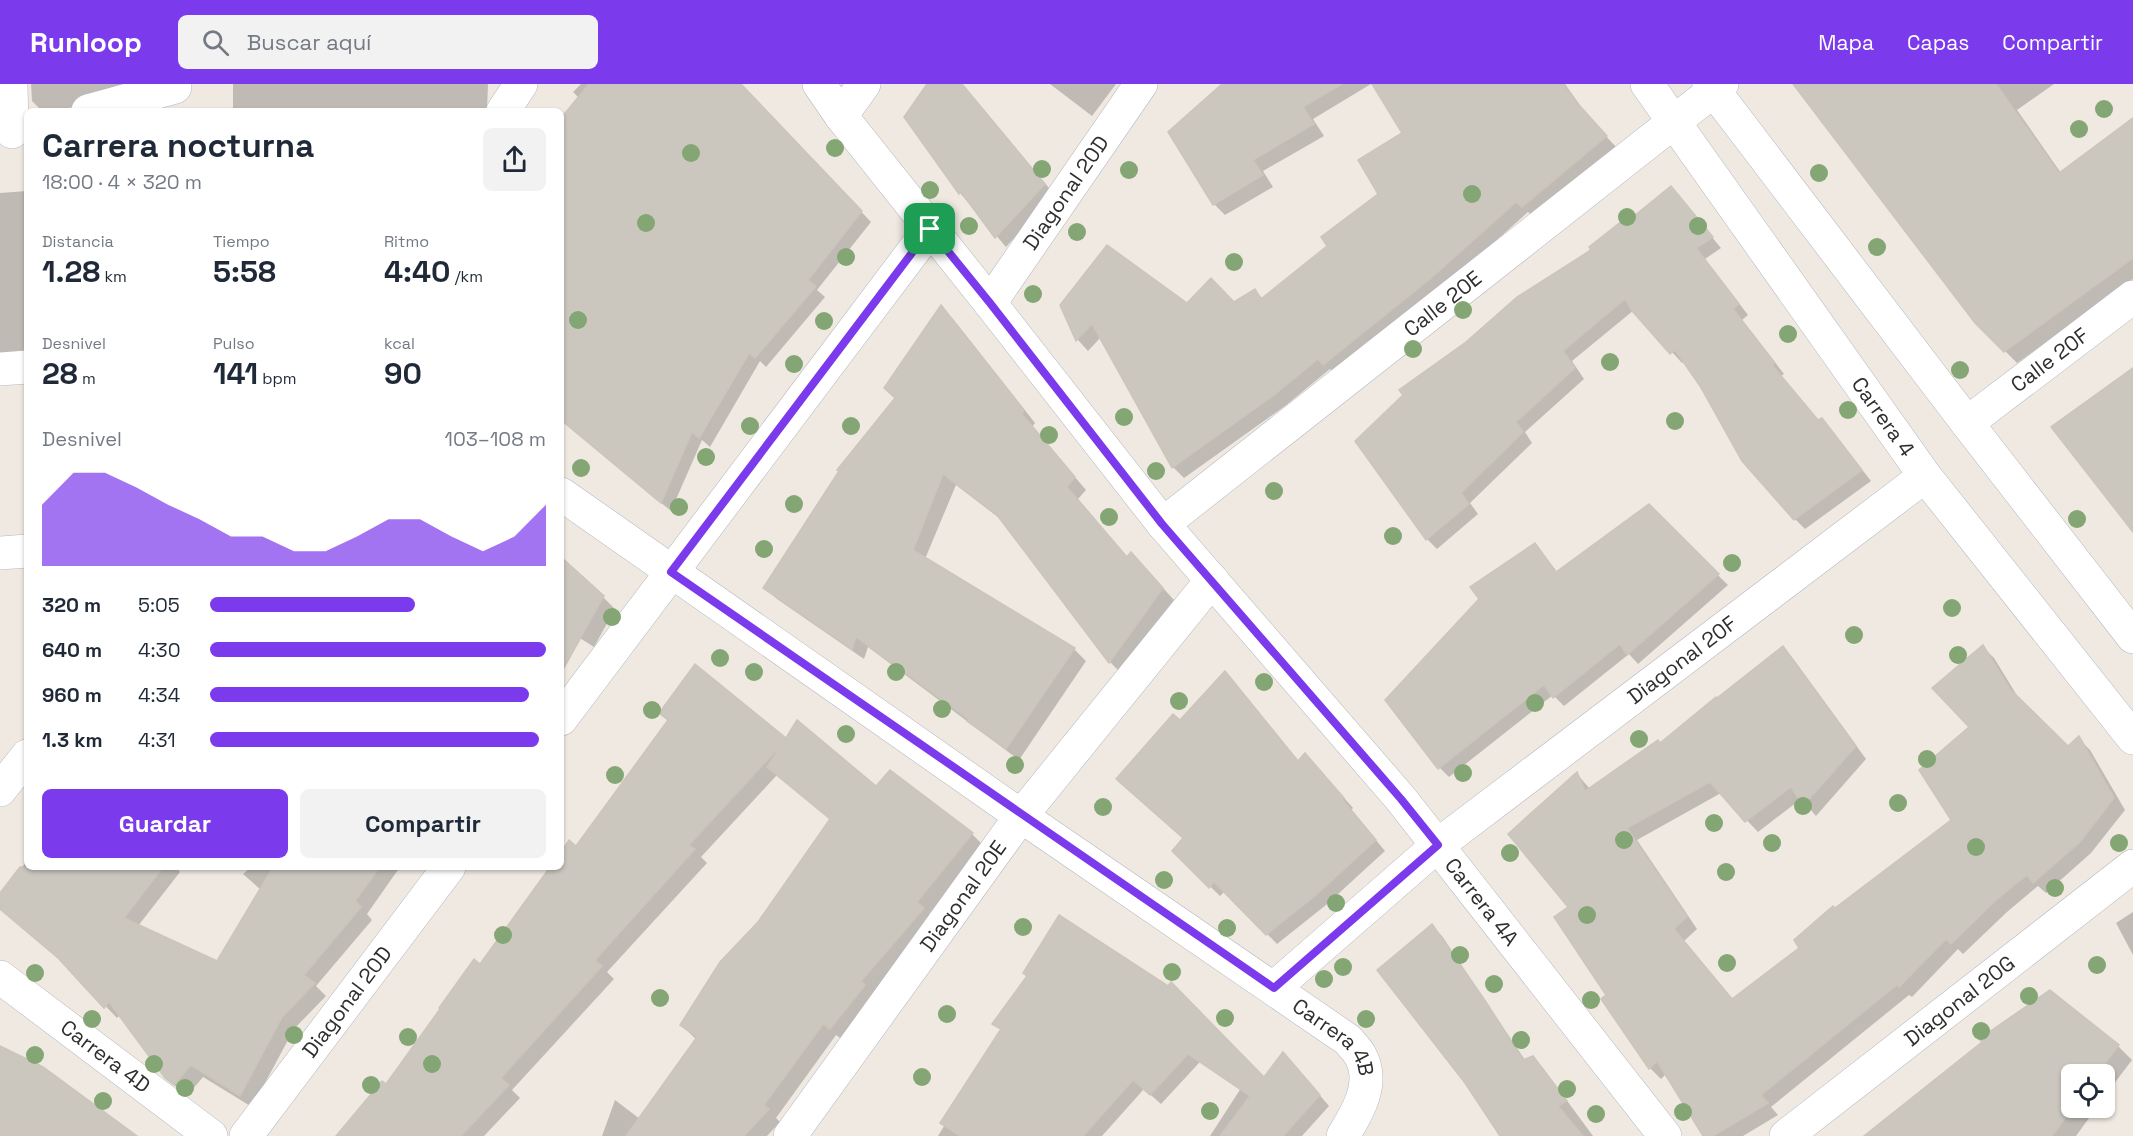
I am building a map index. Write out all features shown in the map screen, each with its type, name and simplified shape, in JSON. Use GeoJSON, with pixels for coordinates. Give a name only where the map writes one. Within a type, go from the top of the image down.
{"type":"FeatureCollection","features":[{"type":"Feature","properties":{"kind":"street"},"geometry":{"type":"LineString","coordinates":[[10,84],[13,131]]}},
{"type":"Feature","properties":{"kind":"street"},"geometry":{"type":"LineString","coordinates":[[505,108],[521,84]]}},
{"type":"Feature","properties":{"kind":"street","name":"Carrera 4A"},"geometry":{"type":"LineString","coordinates":[[819,84],[841,116],[1162,524],[1401,799],[1665,1136]]}},
{"type":"Feature","properties":{"kind":"street"},"geometry":{"type":"LineString","coordinates":[[841,116],[864,84]]}},
{"type":"Feature","properties":{"kind":"street","name":"Diagonal 20D"},"geometry":{"type":"LineString","coordinates":[[990,303],[1141,84]]}},
{"type":"Feature","properties":{"kind":"street","name":"Carrera 4"},"geometry":{"type":"LineString","coordinates":[[1647,84],[1925,476],[2133,738]]}},
{"type":"Feature","properties":{"kind":"street"},"geometry":{"type":"LineString","coordinates":[[98,108],[175,86]]}},
{"type":"Feature","properties":{"kind":"street"},"geometry":{"type":"LineString","coordinates":[[1715,86],[1967,423],[2133,637]]}},
{"type":"Feature","properties":{"kind":"street","name":"Calle 20E"},"geometry":{"type":"LineString","coordinates":[[1162,524],[1715,86]]}},
{"type":"Feature","properties":{"kind":"street"},"geometry":{"type":"LineString","coordinates":[[564,714],[930,229]]}},
{"type":"Feature","properties":{"kind":"street","name":"Calle 20F"},"geometry":{"type":"LineString","coordinates":[[1967,423],[2133,297]]}},
{"type":"Feature","properties":{"kind":"street"},"geometry":{"type":"LineString","coordinates":[[0,369],[24,367]]}},
{"type":"Feature","properties":{"kind":"street","name":"Diagonal 20F"},"geometry":{"type":"LineString","coordinates":[[1274,988],[1438,845],[1925,476]]}},
{"type":"Feature","properties":{"kind":"street","name":"Carrera 4B"},"geometry":{"type":"LineString","coordinates":[[564,496],[1021,816],[1348,1040],[1360,1056],[1365,1072],[1365,1089],[1360,1109],[1343,1136]]}},
{"type":"Feature","properties":{"kind":"street"},"geometry":{"type":"LineString","coordinates":[[0,553],[24,550]]}},
{"type":"Feature","properties":{"kind":"street","name":"Diagonal 20E"},"geometry":{"type":"LineString","coordinates":[[790,1136],[1021,816],[1212,580]]}},
{"type":"Feature","properties":{"kind":"street"},"geometry":{"type":"LineString","coordinates":[[0,790],[24,760]]}},
{"type":"Feature","properties":{"kind":"street","name":"Diagonal 20G"},"geometry":{"type":"LineString","coordinates":[[1786,1136],[2133,866]]}},
{"type":"Feature","properties":{"kind":"street","name":"Diagonal 20D"},"geometry":{"type":"LineString","coordinates":[[246,1136],[447,870]]}},
{"type":"Feature","properties":{"kind":"street","name":"Carrera 4D"},"geometry":{"type":"LineString","coordinates":[[0,977],[212,1136]]}},
{"type":"Feature","properties":{"kind":"building"},"geometry":{"type":"Polygon","coordinates":[[[589,84],[741,84],[862,211],[808,280],[816,286],[755,358],[749,353],[699,438],[692,432],[661,503],[564,422],[564,114],[589,84]]]}},
{"type":"Feature","properties":{"kind":"building"},"geometry":{"type":"Polygon","coordinates":[[[927,84],[962,84],[1045,184],[995,238],[961,192],[959,194],[904,117],[927,84]]]}},
{"type":"Feature","properties":{"kind":"building"},"geometry":{"type":"Polygon","coordinates":[[[1222,84],[1342,84],[1303,107],[1314,124],[1253,160],[1263,175],[1213,205],[1168,132],[1222,84]]]}},
{"type":"Feature","properties":{"kind":"building"},"geometry":{"type":"Polygon","coordinates":[[[1372,84],[1563,84],[1607,136],[1522,207],[1516,202],[1430,279],[1323,365],[1318,359],[1274,395],[1172,468],[1092,324],[1076,341],[1060,305],[1107,245],[1187,303],[1211,278],[1234,302],[1255,289],[1261,299],[1327,246],[1321,237],[1378,194],[1358,160],[1402,133],[1372,84]]]}},
{"type":"Feature","properties":{"kind":"building"},"geometry":{"type":"Polygon","coordinates":[[[1793,84],[1996,84],[2059,173],[2133,118],[2133,258],[2004,352],[1975,323],[1793,84]]]}},
{"type":"Feature","properties":{"kind":"building"},"geometry":{"type":"Polygon","coordinates":[[[1671,186],[1713,237],[1696,248],[1739,304],[1733,309],[1775,363],[1772,365],[1818,420],[1822,418],[1862,470],[1794,520],[1742,461],[1700,386],[1675,350],[1670,354],[1633,312],[1625,299],[1563,351],[1575,368],[1516,422],[1523,432],[1461,493],[1469,504],[1426,540],[1355,441],[1403,395],[1399,390],[1466,342],[1517,297],[1591,250],[1589,247],[1627,217],[1629,220],[1671,186]]]}},
{"type":"Feature","properties":{"kind":"building"},"geometry":{"type":"Polygon","coordinates":[[[941,305],[1024,410],[1022,414],[1075,477],[1067,487],[1127,557],[1131,552],[1163,588],[1109,663],[997,515],[943,474],[913,550],[1075,648],[1006,749],[856,637],[852,649],[763,588],[839,471],[837,470],[895,398],[884,388],[941,305]]]}},
{"type":"Feature","properties":{"kind":"building"},"geometry":{"type":"Polygon","coordinates":[[[2133,368],[2133,532],[2051,427],[2133,368]]]}},
{"type":"Feature","properties":{"kind":"building"},"geometry":{"type":"Polygon","coordinates":[[[1649,504],[1719,574],[1627,655],[1620,644],[1553,698],[1544,685],[1438,769],[1385,700],[1479,599],[1470,587],[1535,543],[1556,572],[1649,504]]]}},
{"type":"Feature","properties":{"kind":"building"},"geometry":{"type":"Polygon","coordinates":[[[564,560],[604,596],[564,668],[564,560]]]}},
{"type":"Feature","properties":{"kind":"building"},"geometry":{"type":"Polygon","coordinates":[[[1983,645],[2010,689],[2068,746],[2079,736],[2114,798],[2080,842],[2033,883],[2027,875],[1996,900],[1951,944],[1946,939],[1899,987],[1898,984],[1761,1095],[1768,1103],[1713,1136],[1703,1136],[1657,1061],[1649,1069],[1601,999],[1606,995],[1554,917],[1568,907],[1508,834],[1577,772],[1585,791],[1658,740],[1660,743],[1783,646],[1856,746],[1803,806],[1791,787],[1745,822],[1710,782],[1627,828],[1687,917],[1674,929],[1732,999],[1799,948],[1794,940],[1833,906],[1835,908],[1951,820],[1919,770],[1969,727],[1932,688],[1983,645]]]}},
{"type":"Feature","properties":{"kind":"building"},"geometry":{"type":"Polygon","coordinates":[[[695,664],[786,738],[797,720],[876,786],[890,770],[973,833],[917,902],[924,908],[861,981],[865,985],[830,1029],[823,1024],[764,1105],[769,1109],[744,1136],[626,1136],[697,1037],[680,1025],[720,962],[758,922],[830,819],[767,767],[782,744],[689,845],[695,849],[595,960],[602,966],[501,1078],[509,1085],[461,1136],[336,1136],[382,1081],[386,1084],[474,959],[480,964],[548,870],[564,870],[564,848],[569,840],[576,846],[668,720],[659,713],[695,664]]]}},
{"type":"Feature","properties":{"kind":"building"},"geometry":{"type":"Polygon","coordinates":[[[1225,671],[1298,761],[1305,753],[1376,840],[1316,895],[1266,935],[1214,882],[1209,888],[1172,851],[1183,838],[1116,779],[1173,714],[1180,720],[1225,671]]]}},
{"type":"Feature","properties":{"kind":"building"},"geometry":{"type":"Polygon","coordinates":[[[20,867],[24,867],[24,870],[161,870],[124,918],[217,961],[271,870],[378,870],[355,901],[361,907],[304,975],[315,983],[282,1017],[240,1096],[191,1065],[174,1085],[165,1078],[109,1002],[104,1008],[58,958],[0,909],[0,893],[20,867]]]}},
{"type":"Feature","properties":{"kind":"building"},"geometry":{"type":"Polygon","coordinates":[[[1059,915],[1168,986],[1171,982],[1264,1077],[1283,1052],[1320,1095],[1283,1136],[1220,1136],[1250,1096],[1188,1054],[1150,1095],[1133,1080],[1083,1136],[960,1136],[940,1123],[1001,1029],[992,1024],[1027,976],[1023,973],[1059,915]]]}},
{"type":"Feature","properties":{"kind":"building"},"geometry":{"type":"Polygon","coordinates":[[[1432,924],[1523,1060],[1533,1056],[1567,1101],[1558,1106],[1583,1136],[1500,1136],[1465,1083],[1377,970],[1432,924]]]}},
{"type":"Feature","properties":{"kind":"building"},"geometry":{"type":"Polygon","coordinates":[[[2050,990],[2119,1045],[2105,1064],[2061,1064],[2061,1118],[2065,1118],[2052,1136],[1864,1136],[1982,1042],[1979,1039],[2050,990]]]}},
{"type":"Feature","properties":{"kind":"building"},"geometry":{"type":"Polygon","coordinates":[[[0,1046],[43,1067],[137,1136],[0,1136],[0,1046]]]}},
{"type":"Feature","properties":{"kind":"route"},"geometry":{"type":"LineString","coordinates":[[930,229],[1162,524],[1401,799],[1438,845],[1274,988],[1021,816],[671,572],[930,229]]}}]}
